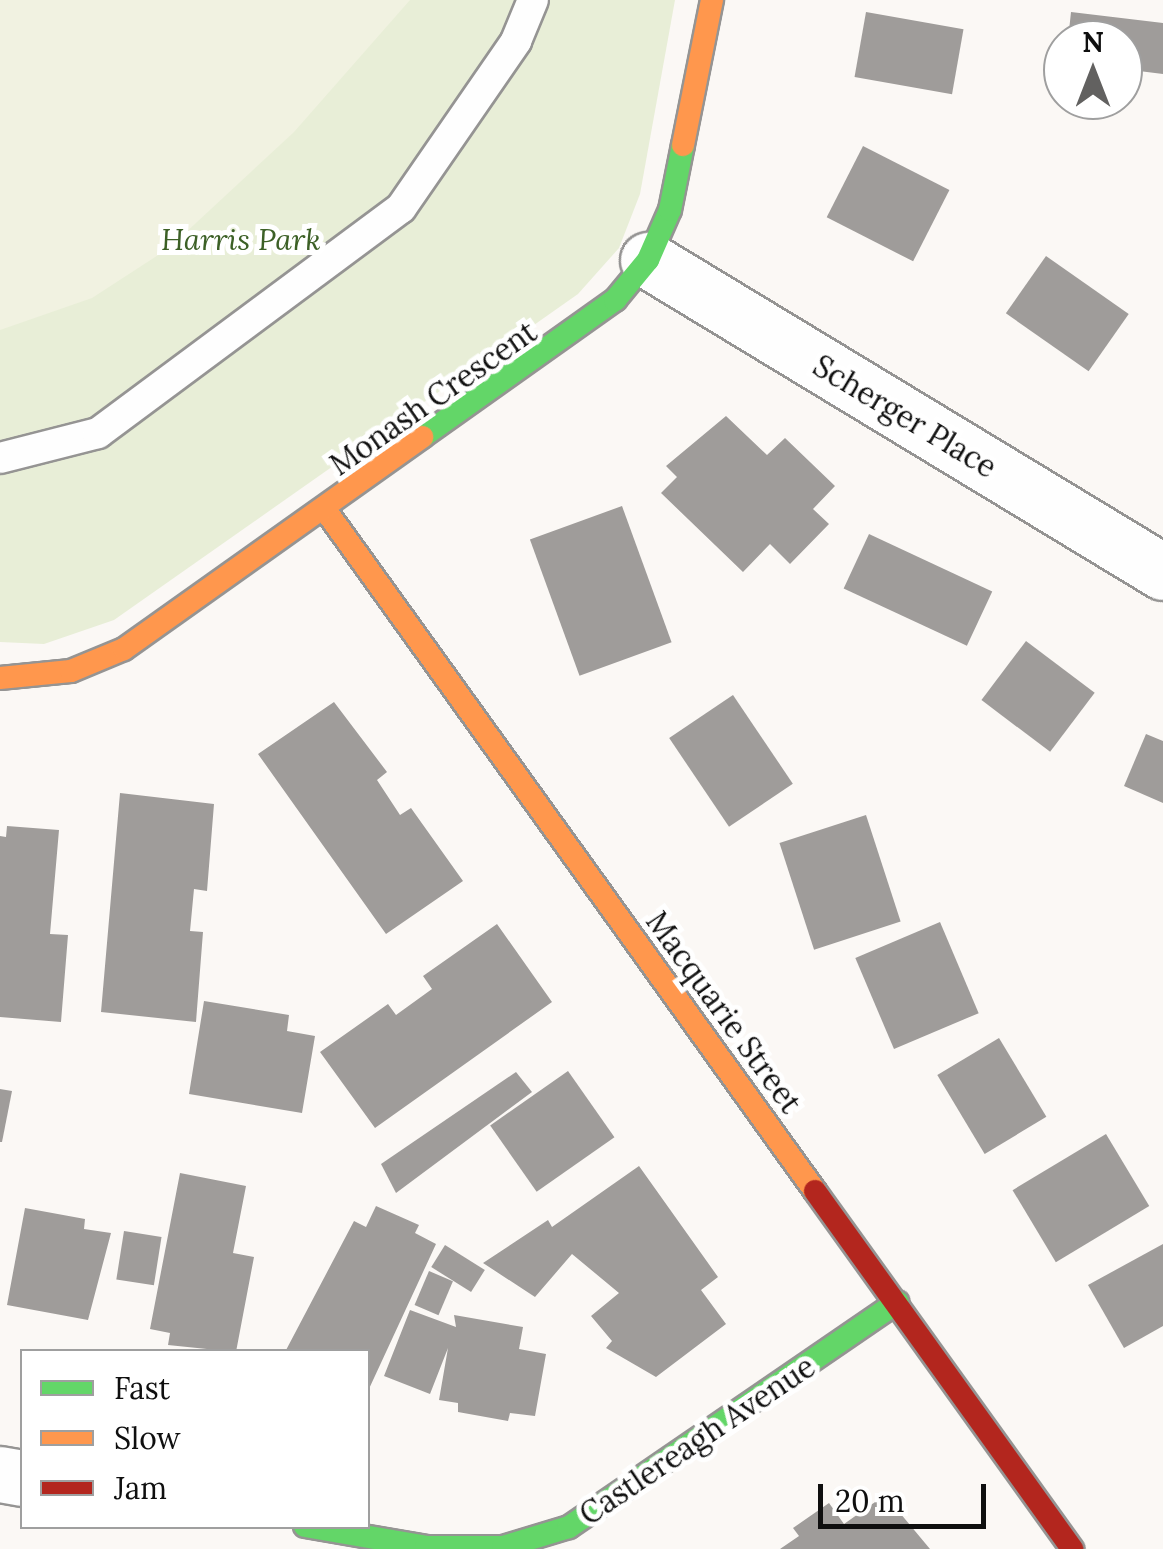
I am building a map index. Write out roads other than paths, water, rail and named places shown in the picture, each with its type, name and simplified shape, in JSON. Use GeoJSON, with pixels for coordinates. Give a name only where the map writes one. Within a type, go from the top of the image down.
{"type":"FeatureCollection","features":[{"type":"Feature","properties":{"kind":"street","name":"Monash Crescent"},"geometry":{"type":"LineString","coordinates":[[0,678],[71,671],[124,650],[570,338],[615,300],[648,260],[670,210],[712,0]]}},
{"type":"Feature","properties":{"kind":"street","name":"Scherger Place"},"geometry":{"type":"LineString","coordinates":[[648,260],[1163,572]]}},
{"type":"Feature","properties":{"kind":"street","name":"Macquarie Street"},"geometry":{"type":"LineString","coordinates":[[326,511],[1072,1549]]}},
{"type":"Feature","properties":{"kind":"street","name":"Castlereagh Avenue"},"geometry":{"type":"LineString","coordinates":[[322,1529],[426,1547],[504,1547],[569,1527],[897,1302]]}},
{"type":"Feature","properties":{"kind":"lane"},"geometry":{"type":"LineString","coordinates":[[0,458],[98,433],[401,208],[516,41],[533,0]]}},
{"type":"Feature","properties":{"kind":"park label","name":"Harris Park"},"geometry":{"type":"Point","coordinates":[241,239]}}]}
